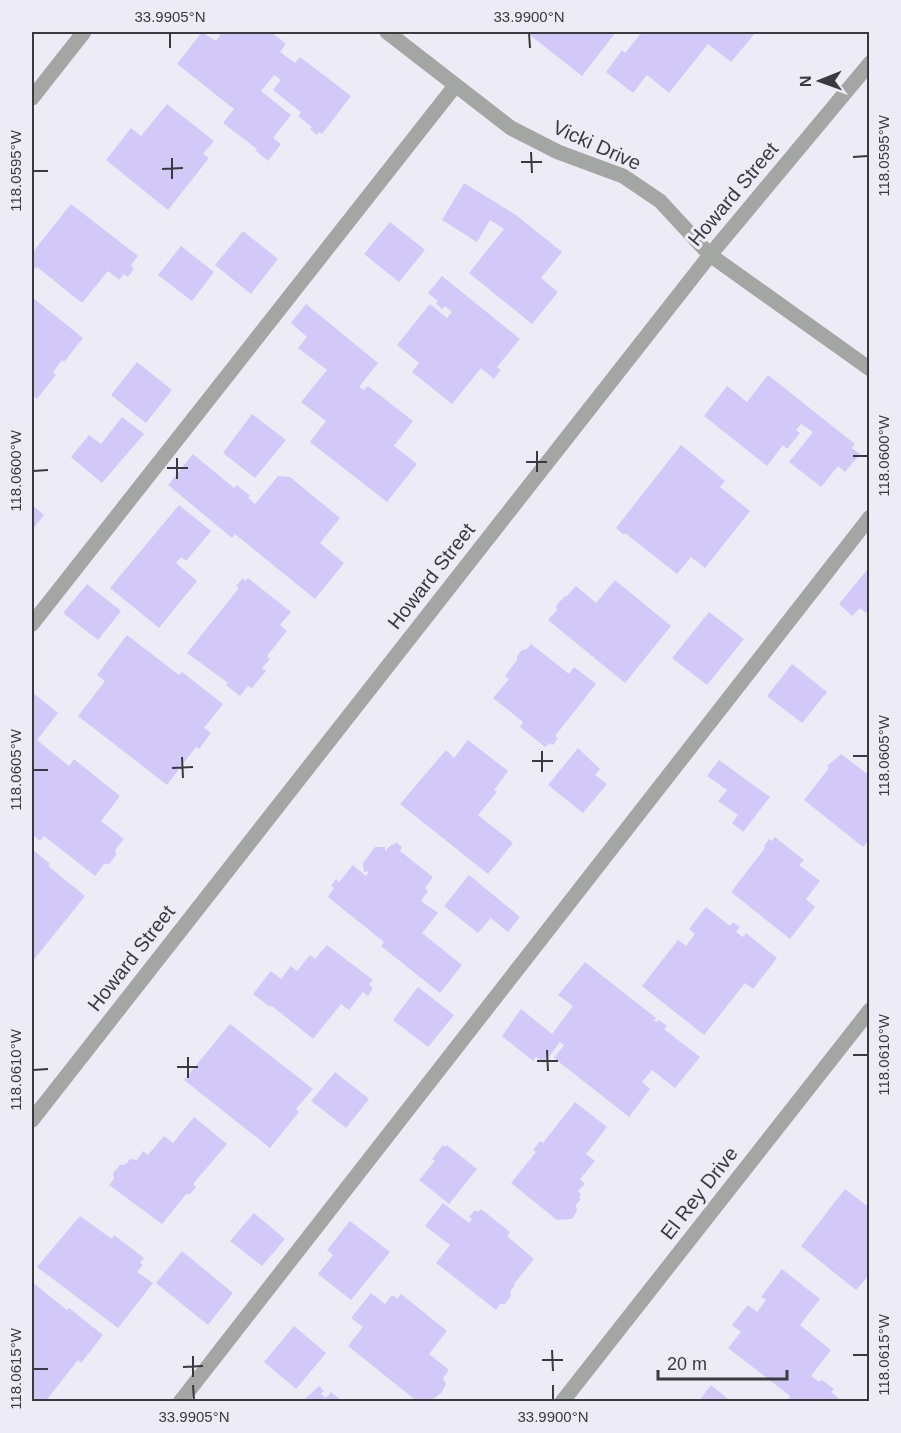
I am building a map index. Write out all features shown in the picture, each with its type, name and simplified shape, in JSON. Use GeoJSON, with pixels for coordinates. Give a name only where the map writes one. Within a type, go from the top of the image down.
{"type":"FeatureCollection","features":[{"type":"Feature","properties":{"kind":"street"},"geometry":{"type":"LineString","coordinates":[[32,98],[84,32]]}},
{"type":"Feature","properties":{"kind":"street","name":"Vicki Drive"},"geometry":{"type":"LineString","coordinates":[[387,32],[511,128],[558,152],[623,176],[660,201],[710,255],[870,369]]}},
{"type":"Feature","properties":{"kind":"street","name":"Howard Street"},"geometry":{"type":"LineString","coordinates":[[32,1120],[710,255],[870,63]]}},
{"type":"Feature","properties":{"kind":"street"},"geometry":{"type":"LineString","coordinates":[[32,624],[455,86]]}},
{"type":"Feature","properties":{"kind":"street"},"geometry":{"type":"LineString","coordinates":[[180,1401],[870,517]]}},
{"type":"Feature","properties":{"kind":"street","name":"El Rey Drive"},"geometry":{"type":"LineString","coordinates":[[562,1401],[870,1010]]}},
{"type":"Feature","properties":{"kind":"building"},"geometry":{"type":"Polygon","coordinates":[[[202,32],[216,41],[220,32],[271,32],[286,44],[280,52],[295,63],[300,57],[351,96],[322,134],[319,132],[317,135],[310,129],[312,127],[298,116],[301,112],[273,90],[281,80],[274,75],[261,91],[291,115],[273,138],[281,144],[268,161],[255,150],[257,149],[223,123],[234,109],[177,64],[202,32]]]}},
{"type":"Feature","properties":{"kind":"building"},"geometry":{"type":"Polygon","coordinates":[[[526,32],[616,32],[582,76],[526,32]]]}},
{"type":"Feature","properties":{"kind":"building"},"geometry":{"type":"Polygon","coordinates":[[[642,32],[756,32],[731,62],[708,44],[669,93],[647,75],[633,93],[606,72],[622,50],[625,53],[642,32]]]}},
{"type":"Feature","properties":{"kind":"building"},"geometry":{"type":"Polygon","coordinates":[[[167,104],[214,141],[203,154],[209,158],[168,210],[106,160],[131,128],[141,136],[167,104]]]}},
{"type":"Feature","properties":{"kind":"building"},"geometry":{"type":"Polygon","coordinates":[[[464,183],[516,215],[562,252],[541,278],[558,292],[532,324],[469,273],[504,229],[490,220],[477,242],[442,220],[464,183]]]}},
{"type":"Feature","properties":{"kind":"building"},"geometry":{"type":"Polygon","coordinates":[[[71,204],[138,256],[131,265],[134,269],[128,277],[124,274],[119,280],[108,271],[82,303],[37,267],[36,269],[32,266],[32,253],[71,204]]]}},
{"type":"Feature","properties":{"kind":"building"},"geometry":{"type":"Polygon","coordinates":[[[390,222],[425,250],[399,282],[364,254],[390,222]]]}},
{"type":"Feature","properties":{"kind":"building"},"geometry":{"type":"Polygon","coordinates":[[[243,231],[278,259],[251,294],[215,265],[243,231]]]}},
{"type":"Feature","properties":{"kind":"building"},"geometry":{"type":"Polygon","coordinates":[[[181,246],[214,272],[192,301],[158,275],[181,246]]]}},
{"type":"Feature","properties":{"kind":"building"},"geometry":{"type":"Polygon","coordinates":[[[442,276],[520,339],[497,367],[501,370],[494,379],[481,368],[452,404],[412,372],[419,363],[397,345],[430,304],[447,318],[452,312],[445,306],[442,309],[436,303],[438,301],[428,293],[442,276]]]}},
{"type":"Feature","properties":{"kind":"building"},"geometry":{"type":"Polygon","coordinates":[[[32,297],[83,338],[64,362],[62,360],[53,372],[56,375],[37,399],[33,396],[32,398],[32,297]]]}},
{"type":"Feature","properties":{"kind":"building"},"geometry":{"type":"Polygon","coordinates":[[[306,304],[378,363],[359,387],[364,390],[368,386],[413,421],[394,446],[417,464],[387,502],[310,442],[326,421],[301,402],[327,370],[298,348],[307,337],[291,323],[306,304]]]}},
{"type":"Feature","properties":{"kind":"building"},"geometry":{"type":"Polygon","coordinates":[[[137,362],[172,390],[146,423],[111,395],[137,362]]]}},
{"type":"Feature","properties":{"kind":"building"},"geometry":{"type":"Polygon","coordinates":[[[768,375],[855,444],[852,448],[860,454],[845,472],[838,466],[821,487],[789,462],[813,432],[801,424],[796,430],[800,433],[787,449],[783,445],[767,466],[704,416],[727,386],[747,402],[768,375]]]}},
{"type":"Feature","properties":{"kind":"building"},"geometry":{"type":"Polygon","coordinates":[[[252,414],[286,440],[255,478],[223,453],[252,414]]]}},
{"type":"Feature","properties":{"kind":"building"},"geometry":{"type":"Polygon","coordinates":[[[122,417],[144,434],[102,483],[71,457],[89,435],[101,444],[122,417]]]}},
{"type":"Feature","properties":{"kind":"building"},"geometry":{"type":"Polygon","coordinates":[[[681,445],[725,481],[720,487],[750,511],[705,568],[691,557],[677,574],[616,528],[681,445]]]}},
{"type":"Feature","properties":{"kind":"building"},"geometry":{"type":"Polygon","coordinates":[[[193,454],[234,488],[237,485],[250,496],[248,498],[255,504],[278,476],[290,477],[340,518],[320,543],[344,563],[315,599],[235,534],[232,538],[168,485],[193,454]]]}},
{"type":"Feature","properties":{"kind":"building"},"geometry":{"type":"Polygon","coordinates":[[[32,505],[44,515],[32,530],[32,505]]]}},
{"type":"Feature","properties":{"kind":"building"},"geometry":{"type":"Polygon","coordinates":[[[179,505],[211,531],[186,561],[181,557],[176,563],[197,581],[159,628],[110,588],[179,505]]]}},
{"type":"Feature","properties":{"kind":"building"},"geometry":{"type":"Polygon","coordinates":[[[867,570],[870,573],[870,616],[860,608],[852,616],[839,604],[867,570]]]}},
{"type":"Feature","properties":{"kind":"building"},"geometry":{"type":"Polygon","coordinates":[[[243,578],[245,581],[248,578],[291,612],[280,625],[287,631],[267,656],[270,659],[262,668],[266,671],[252,688],[248,686],[240,696],[226,685],[228,683],[187,653],[239,588],[236,586],[243,578]]]}},
{"type":"Feature","properties":{"kind":"building"},"geometry":{"type":"Polygon","coordinates":[[[615,580],[671,626],[625,683],[548,620],[557,610],[556,606],[576,586],[596,603],[615,580]]]}},
{"type":"Feature","properties":{"kind":"building"},"geometry":{"type":"Polygon","coordinates":[[[87,584],[121,611],[98,640],[63,613],[87,584]]]}},
{"type":"Feature","properties":{"kind":"building"},"geometry":{"type":"Polygon","coordinates":[[[709,612],[744,639],[707,685],[672,658],[709,612]]]}},
{"type":"Feature","properties":{"kind":"building"},"geometry":{"type":"Polygon","coordinates":[[[127,635],[179,675],[182,672],[223,704],[204,728],[211,733],[199,749],[196,747],[167,785],[78,716],[105,681],[97,675],[127,635]]]}},
{"type":"Feature","properties":{"kind":"building"},"geometry":{"type":"Polygon","coordinates":[[[531,644],[569,674],[574,667],[596,684],[555,736],[558,738],[553,745],[549,743],[545,747],[520,727],[523,722],[493,698],[509,679],[505,676],[517,660],[517,656],[531,644]]]}},
{"type":"Feature","properties":{"kind":"building"},"geometry":{"type":"Polygon","coordinates":[[[792,664],[827,692],[802,723],[767,696],[792,664]]]}},
{"type":"Feature","properties":{"kind":"building"},"geometry":{"type":"Polygon","coordinates":[[[32,692],[58,713],[37,740],[69,766],[74,759],[120,796],[101,821],[124,839],[115,850],[116,855],[109,864],[104,864],[95,876],[44,836],[40,841],[32,834],[32,692]]]}},
{"type":"Feature","properties":{"kind":"building"},"geometry":{"type":"Polygon","coordinates":[[[468,740],[508,771],[494,790],[497,792],[478,815],[513,843],[488,874],[400,804],[446,750],[454,758],[468,740]]]}},
{"type":"Feature","properties":{"kind":"building"},"geometry":{"type":"Polygon","coordinates":[[[578,748],[600,769],[595,775],[607,784],[583,813],[548,785],[578,748]]]}},
{"type":"Feature","properties":{"kind":"building"},"geometry":{"type":"Polygon","coordinates":[[[841,754],[870,776],[870,839],[863,847],[804,800],[829,768],[827,766],[841,754]]]}},
{"type":"Feature","properties":{"kind":"building"},"geometry":{"type":"Polygon","coordinates":[[[719,760],[770,797],[743,832],[732,823],[738,815],[718,801],[727,790],[707,776],[719,760]]]}},
{"type":"Feature","properties":{"kind":"building"},"geometry":{"type":"Polygon","coordinates":[[[775,837],[804,860],[799,865],[820,881],[806,899],[815,907],[790,939],[731,892],[765,848],[769,839],[772,841],[775,837]]]}},
{"type":"Feature","properties":{"kind":"building"},"geometry":{"type":"Polygon","coordinates":[[[396,842],[402,847],[400,851],[433,877],[425,888],[428,891],[421,901],[438,913],[422,933],[462,965],[440,993],[381,946],[384,942],[328,897],[334,888],[331,886],[336,879],[339,882],[353,865],[366,876],[369,871],[364,872],[363,863],[375,847],[385,847],[385,851],[396,842]]]}},
{"type":"Feature","properties":{"kind":"building"},"geometry":{"type":"Polygon","coordinates":[[[32,849],[50,864],[48,866],[85,896],[32,962],[32,849]]]}},
{"type":"Feature","properties":{"kind":"building"},"geometry":{"type":"Polygon","coordinates":[[[469,875],[520,917],[508,932],[491,918],[478,933],[444,906],[469,875]]]}},
{"type":"Feature","properties":{"kind":"building"},"geometry":{"type":"Polygon","coordinates":[[[706,907],[730,926],[733,922],[740,927],[736,932],[743,937],[746,933],[777,958],[753,989],[745,983],[704,1035],[642,986],[678,940],[686,946],[695,934],[689,929],[706,907]]]}},
{"type":"Feature","properties":{"kind":"building"},"geometry":{"type":"Polygon","coordinates":[[[327,945],[373,980],[369,985],[373,988],[368,996],[363,992],[349,1010],[341,1004],[313,1039],[272,1006],[270,1007],[253,994],[271,971],[281,979],[291,966],[297,971],[310,955],[315,959],[327,945]]]}},
{"type":"Feature","properties":{"kind":"building"},"geometry":{"type":"Polygon","coordinates":[[[585,962],[656,1018],[654,1021],[659,1020],[667,1026],[664,1029],[700,1057],[675,1088],[652,1070],[642,1082],[650,1089],[629,1117],[554,1058],[564,1045],[560,1042],[544,1063],[536,1057],[533,1061],[502,1036],[521,1009],[552,1034],[573,1006],[558,995],[585,962]]]}},
{"type":"Feature","properties":{"kind":"building"},"geometry":{"type":"Polygon","coordinates":[[[418,987],[454,1015],[428,1047],[393,1020],[418,987]]]}},
{"type":"Feature","properties":{"kind":"building"},"geometry":{"type":"Polygon","coordinates":[[[230,1024],[313,1089],[296,1109],[299,1112],[270,1148],[184,1080],[230,1024]]]}},
{"type":"Feature","properties":{"kind":"building"},"geometry":{"type":"Polygon","coordinates":[[[335,1072],[369,1099],[346,1128],[311,1101],[335,1072]]]}},
{"type":"Feature","properties":{"kind":"building"},"geometry":{"type":"Polygon","coordinates":[[[575,1102],[607,1127],[586,1154],[595,1161],[580,1179],[585,1184],[578,1191],[581,1199],[576,1205],[577,1211],[572,1219],[557,1220],[511,1183],[536,1152],[533,1150],[540,1141],[543,1143],[575,1102]]]}},
{"type":"Feature","properties":{"kind":"building"},"geometry":{"type":"Polygon","coordinates":[[[194,1117],[227,1144],[193,1184],[196,1187],[189,1195],[187,1193],[162,1224],[109,1185],[114,1179],[113,1173],[120,1165],[126,1164],[130,1159],[137,1160],[143,1151],[148,1155],[164,1136],[173,1143],[194,1117]]]}},
{"type":"Feature","properties":{"kind":"building"},"geometry":{"type":"Polygon","coordinates":[[[443,1145],[445,1147],[447,1145],[477,1169],[449,1204],[419,1180],[435,1161],[432,1159],[443,1145]]]}},
{"type":"Feature","properties":{"kind":"building"},"geometry":{"type":"Polygon","coordinates":[[[845,1189],[870,1208],[870,1274],[856,1290],[801,1246],[845,1189]]]}},
{"type":"Feature","properties":{"kind":"building"},"geometry":{"type":"Polygon","coordinates":[[[443,1203],[469,1223],[472,1219],[469,1217],[475,1210],[478,1212],[481,1209],[510,1232],[507,1236],[534,1259],[514,1284],[510,1292],[511,1296],[496,1310],[436,1263],[450,1245],[425,1226],[443,1203]]]}},
{"type":"Feature","properties":{"kind":"building"},"geometry":{"type":"Polygon","coordinates":[[[254,1213],[285,1239],[262,1266],[230,1241],[254,1213]]]}},
{"type":"Feature","properties":{"kind":"building"},"geometry":{"type":"Polygon","coordinates":[[[80,1216],[112,1239],[114,1235],[144,1258],[140,1263],[143,1265],[137,1272],[153,1283],[118,1328],[37,1267],[80,1216]]]}},
{"type":"Feature","properties":{"kind":"building"},"geometry":{"type":"Polygon","coordinates":[[[350,1221],[390,1252],[351,1300],[318,1274],[333,1255],[327,1250],[350,1221]]]}},
{"type":"Feature","properties":{"kind":"building"},"geometry":{"type":"Polygon","coordinates":[[[182,1251],[233,1293],[208,1325],[156,1283],[182,1251]]]}},
{"type":"Feature","properties":{"kind":"building"},"geometry":{"type":"Polygon","coordinates":[[[782,1269],[820,1299],[800,1325],[831,1350],[811,1376],[819,1382],[822,1380],[834,1389],[831,1392],[843,1402],[786,1402],[790,1396],[728,1348],[741,1332],[732,1325],[748,1305],[757,1312],[766,1300],[761,1297],[782,1269]]]}},
{"type":"Feature","properties":{"kind":"building"},"geometry":{"type":"Polygon","coordinates":[[[32,1282],[103,1335],[81,1363],[78,1360],[45,1402],[32,1402],[32,1282]]]}},
{"type":"Feature","properties":{"kind":"building"},"geometry":{"type":"Polygon","coordinates":[[[371,1293],[385,1304],[392,1295],[397,1299],[401,1294],[447,1331],[429,1354],[449,1370],[443,1378],[446,1384],[442,1392],[435,1398],[418,1402],[348,1346],[363,1327],[351,1318],[371,1293]]]}},
{"type":"Feature","properties":{"kind":"building"},"geometry":{"type":"Polygon","coordinates":[[[294,1326],[326,1353],[296,1389],[264,1362],[294,1326]]]}},
{"type":"Feature","properties":{"kind":"building"},"geometry":{"type":"Polygon","coordinates":[[[711,1385],[732,1402],[698,1402],[711,1385]]]}},
{"type":"Feature","properties":{"kind":"building"},"geometry":{"type":"Polygon","coordinates":[[[319,1386],[324,1391],[321,1394],[326,1398],[331,1392],[344,1402],[308,1402],[305,1399],[319,1386]]]}}]}
